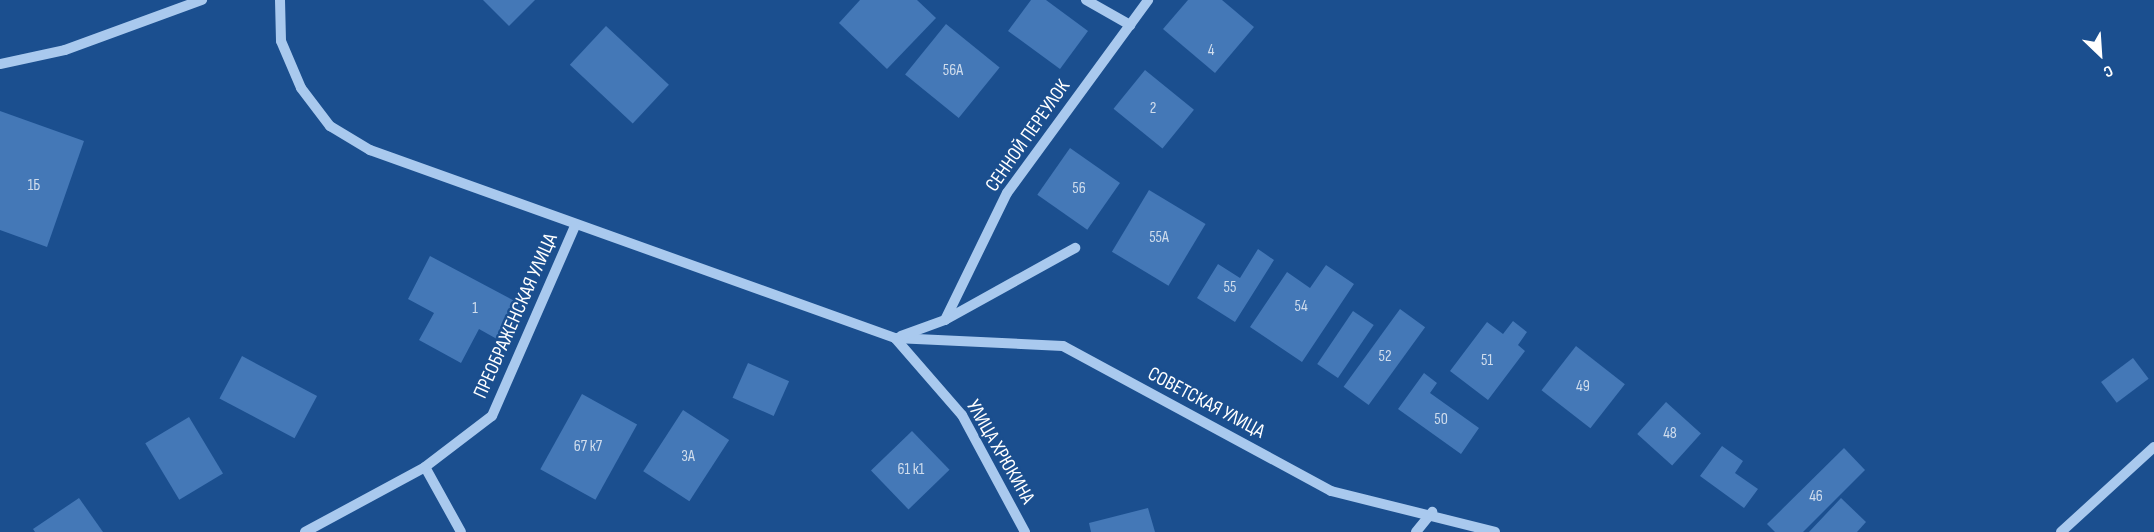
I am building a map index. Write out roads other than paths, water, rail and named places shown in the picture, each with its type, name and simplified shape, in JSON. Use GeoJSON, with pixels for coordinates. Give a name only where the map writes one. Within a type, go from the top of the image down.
{"type":"FeatureCollection","features":[{"type":"Feature","properties":{"kind":"street"},"geometry":{"type":"LineString","coordinates":[[0,64],[64,50],[202,0]]}},
{"type":"Feature","properties":{"kind":"street","name":"ПРЕОБРАЖЕНСКАЯ УЛИЦА"},"geometry":{"type":"LineString","coordinates":[[280,0],[281,41],[302,88],[330,126],[370,150],[575,226],[895,338]]}},
{"type":"Feature","properties":{"kind":"street"},"geometry":{"type":"LineString","coordinates":[[1086,0],[1130,25]]}},
{"type":"Feature","properties":{"kind":"street","name":"СЕННОЙ ПЕРЕУЛОК"},"geometry":{"type":"LineString","coordinates":[[945,320],[1007,193],[1148,0]]}},
{"type":"Feature","properties":{"kind":"street","name":"ПРЕОБРАЖЕНСКАЯ УЛИЦА"},"geometry":{"type":"LineString","coordinates":[[305,532],[425,467],[492,416],[575,226]]}},
{"type":"Feature","properties":{"kind":"street"},"geometry":{"type":"LineString","coordinates":[[895,338],[945,320],[1075,248]]}},
{"type":"Feature","properties":{"kind":"street","name":"СОВЕТСКАЯ УЛИЦА"},"geometry":{"type":"LineString","coordinates":[[895,338],[1063,346],[1331,491],[1432,512],[1495,532]]}},
{"type":"Feature","properties":{"kind":"street","name":"УЛИЦА ХРЮКИНА"},"geometry":{"type":"LineString","coordinates":[[895,338],[962,415],[1025,532]]}},
{"type":"Feature","properties":{"kind":"street"},"geometry":{"type":"LineString","coordinates":[[2061,532],[2154,447]]}},
{"type":"Feature","properties":{"kind":"street"},"geometry":{"type":"LineString","coordinates":[[425,467],[461,532]]}},
{"type":"Feature","properties":{"kind":"street"},"geometry":{"type":"LineString","coordinates":[[1416,532],[1432,512]]}}]}
